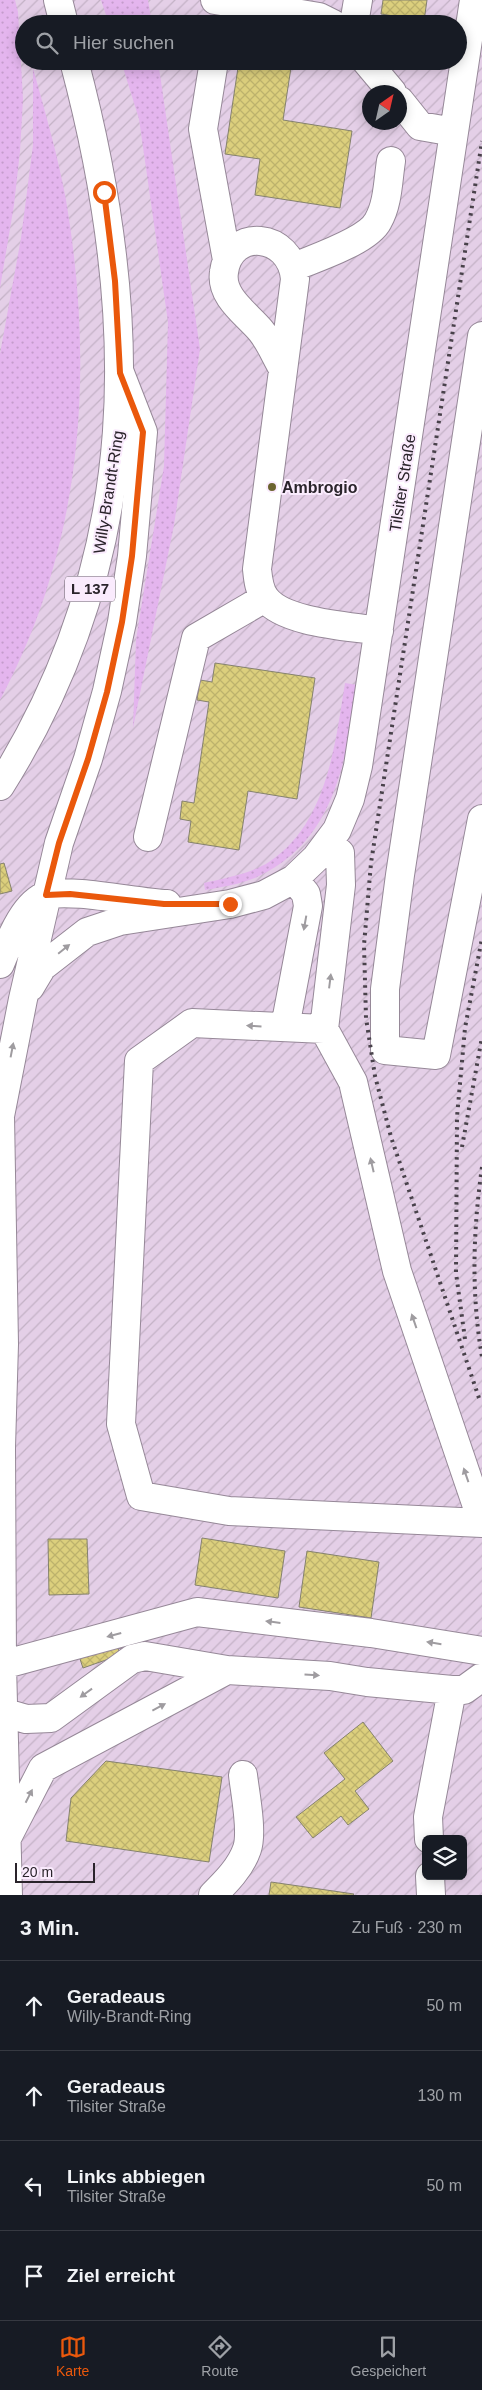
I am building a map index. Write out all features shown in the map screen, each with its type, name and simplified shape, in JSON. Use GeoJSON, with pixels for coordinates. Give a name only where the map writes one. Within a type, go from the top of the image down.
{"type":"FeatureCollection","features":[{"type":"Feature","properties":{"kind":"street"},"geometry":{"type":"LineString","coordinates":[[58,0],[62,15]]}},
{"type":"Feature","properties":{"kind":"street"},"geometry":{"type":"LineString","coordinates":[[215,0],[307,15]]}},
{"type":"Feature","properties":{"kind":"street"},"geometry":{"type":"LineString","coordinates":[[356,15],[358,0]]}},
{"type":"Feature","properties":{"kind":"street","name":"Tilsiter Straße"},"geometry":{"type":"LineString","coordinates":[[467,46],[474,0]]}},
{"type":"Feature","properties":{"kind":"street","name":"Willy-Brandt-Ring"},"geometry":{"type":"LineString","coordinates":[[0,786],[49,700],[70,650],[89,595],[105,531],[116,461],[120,373],[116,290],[104,192],[76,70]]}},
{"type":"Feature","properties":{"kind":"street"},"geometry":{"type":"LineString","coordinates":[[213,70],[203,129],[227,260]]}},
{"type":"Feature","properties":{"kind":"street"},"geometry":{"type":"LineString","coordinates":[[374,70],[386,85]]}},
{"type":"Feature","properties":{"kind":"street","name":"Tilsiter Straße"},"geometry":{"type":"LineString","coordinates":[[23,999],[42,967],[86,932],[120,922],[230,904],[264,896],[294,879],[316,858],[337,830],[350,799],[358,766],[463,70]]}},
{"type":"Feature","properties":{"kind":"street"},"geometry":{"type":"LineString","coordinates":[[407,110],[420,126],[454,132]]}},
{"type":"Feature","properties":{"kind":"street"},"geometry":{"type":"LineString","coordinates":[[294,267],[346,245],[374,228],[384,208],[391,161]]}},
{"type":"Feature","properties":{"kind":"street"},"geometry":{"type":"LineString","coordinates":[[282,367],[264,335],[231,299],[226,289],[224,271],[227,260],[244,243],[265,241],[279,247],[291,260],[294,267],[294,293],[282,367],[257,569],[258,583],[265,598],[278,609],[292,616],[379,631]]}},
{"type":"Feature","properties":{"kind":"street"},"geometry":{"type":"LineString","coordinates":[[482,336],[396,904],[385,989],[385,1050],[436,1055],[482,819]]}},
{"type":"Feature","properties":{"kind":"street","name":"Tilsiter Straße"},"geometry":{"type":"LineString","coordinates":[[8,1895],[2,1712],[1,1422],[4,1344],[0,1115],[46,895],[59,843],[88,759],[107,692],[122,622],[132,556],[143,432],[120,373]]}},
{"type":"Feature","properties":{"kind":"street"},"geometry":{"type":"LineString","coordinates":[[148,837],[196,638],[265,598]]}},
{"type":"Feature","properties":{"kind":"street"},"geometry":{"type":"LineString","coordinates":[[324,1029],[192,1023],[139,1061],[121,1424],[141,1496],[229,1510],[482,1522],[397,1271],[353,1082],[324,1029],[341,885],[340,853],[328,842]]}},
{"type":"Feature","properties":{"kind":"street"},"geometry":{"type":"LineString","coordinates":[[285,1027],[308,906],[306,894],[294,879]]}},
{"type":"Feature","properties":{"kind":"street","name":"Tilsiter Straße"},"geometry":{"type":"LineString","coordinates":[[46,895],[70,894],[164,904],[230,904]]}},
{"type":"Feature","properties":{"kind":"street"},"geometry":{"type":"LineString","coordinates":[[0,964],[13,932],[29,909],[46,895]]}},
{"type":"Feature","properties":{"kind":"street"},"geometry":{"type":"LineString","coordinates":[[2,1665],[197,1612],[371,1633],[482,1651]]}},
{"type":"Feature","properties":{"kind":"street"},"geometry":{"type":"LineString","coordinates":[[2,1712],[26,1719],[51,1718],[132,1660],[145,1656],[227,1670],[330,1676],[367,1682],[452,1690],[464,1690],[482,1678]]}},
{"type":"Feature","properties":{"kind":"street"},"geometry":{"type":"LineString","coordinates":[[7,1840],[43,1768],[227,1670]]}},
{"type":"Feature","properties":{"kind":"street"},"geometry":{"type":"LineString","coordinates":[[429,1835],[428,1817],[452,1690]]}},
{"type":"Feature","properties":{"kind":"street"},"geometry":{"type":"LineString","coordinates":[[213,1895],[231,1877],[248,1848],[248,1811],[243,1775]]}},
{"type":"Feature","properties":{"kind":"street"},"geometry":{"type":"LineString","coordinates":[[430,1880],[431,1895]]}},
{"type":"Feature","properties":{"kind":"shaded area"},"geometry":{"type":"Polygon","coordinates":[[[0,0],[482,0],[482,1895],[0,1895],[0,0]]]}},
{"type":"Feature","properties":{"kind":"shaded area"},"geometry":{"type":"Polygon","coordinates":[[[0,0],[15,0],[18,15],[15,15],[15,70],[21,70],[23,99],[14,205],[0,288],[0,0]]]}},
{"type":"Feature","properties":{"kind":"shaded area"},"geometry":{"type":"Polygon","coordinates":[[[101,0],[148,0],[150,15],[106,15],[101,0]]]}},
{"type":"Feature","properties":{"kind":"shaded area"},"geometry":{"type":"Polygon","coordinates":[[[34,70],[66,200],[75,264],[80,328],[80,392],[75,456],[65,519],[49,581],[28,641],[0,700],[0,354],[21,238],[33,145],[34,70]]]}},
{"type":"Feature","properties":{"kind":"shaded area"},"geometry":{"type":"Polygon","coordinates":[[[124,70],[159,70],[200,349],[174,525],[133,728],[136,640],[164,466],[168,322],[139,119],[124,70]]]}},
{"type":"Feature","properties":{"kind":"shaded area"},"geometry":{"type":"Polygon","coordinates":[[[345,683],[357,685],[348,742],[332,796],[320,820],[304,842],[283,862],[257,877],[205,890],[204,883],[246,873],[269,862],[289,846],[304,827],[316,805],[325,782],[332,757],[345,683]]]}},
{"type":"Feature","properties":{"kind":"building"},"geometry":{"type":"Polygon","coordinates":[[[383,0],[427,0],[425,15],[381,14],[383,0]]]}},
{"type":"Feature","properties":{"kind":"building"},"geometry":{"type":"Polygon","coordinates":[[[238,70],[291,70],[283,120],[352,131],[340,208],[255,195],[260,159],[225,154],[238,70]]]}},
{"type":"Feature","properties":{"kind":"building"},"geometry":{"type":"Polygon","coordinates":[[[215,663],[315,678],[297,799],[248,791],[239,850],[188,842],[191,821],[180,819],[182,801],[194,803],[209,702],[197,700],[200,680],[212,682],[215,663]]]}},
{"type":"Feature","properties":{"kind":"building"},"geometry":{"type":"Polygon","coordinates":[[[4,863],[12,891],[0,894],[0,864],[4,863]]]}},
{"type":"Feature","properties":{"kind":"building"},"geometry":{"type":"Polygon","coordinates":[[[202,1538],[285,1551],[278,1598],[195,1585],[202,1538]]]}},
{"type":"Feature","properties":{"kind":"building"},"geometry":{"type":"Polygon","coordinates":[[[48,1539],[87,1539],[89,1594],[49,1595],[48,1539]]]}},
{"type":"Feature","properties":{"kind":"building"},"geometry":{"type":"Polygon","coordinates":[[[307,1551],[379,1562],[371,1618],[299,1607],[307,1551]]]}},
{"type":"Feature","properties":{"kind":"building"},"geometry":{"type":"Polygon","coordinates":[[[117,1645],[120,1655],[83,1668],[77,1650],[117,1645]]]}},
{"type":"Feature","properties":{"kind":"building"},"geometry":{"type":"Polygon","coordinates":[[[363,1722],[393,1761],[355,1791],[369,1809],[348,1825],[341,1816],[313,1838],[296,1817],[345,1779],[324,1753],[363,1722]]]}},
{"type":"Feature","properties":{"kind":"building"},"geometry":{"type":"Polygon","coordinates":[[[106,1761],[222,1777],[209,1862],[66,1841],[71,1798],[106,1761]]]}},
{"type":"Feature","properties":{"kind":"building"},"geometry":{"type":"Polygon","coordinates":[[[271,1882],[354,1894],[269,1895],[271,1882]]]}},
{"type":"Feature","properties":{"kind":"railway"},"geometry":{"type":"LineString","coordinates":[[479,1398],[391,1137],[375,1076],[366,1018],[364,945],[371,863],[482,141]]}},
{"type":"Feature","properties":{"kind":"railway"},"geometry":{"type":"LineString","coordinates":[[465,1339],[456,1273],[457,1117],[465,1028],[482,938]]}},
{"type":"Feature","properties":{"kind":"railway"},"geometry":{"type":"LineString","coordinates":[[462,1147],[482,1037]]}},
{"type":"Feature","properties":{"kind":"railway"},"geometry":{"type":"LineString","coordinates":[[482,1167],[474,1262],[478,1333],[482,1357]]}},
{"type":"Feature","properties":{"kind":"place","name":"Ambrogio"},"geometry":{"type":"Point","coordinates":[272,487]}},
{"type":"Feature","properties":{"kind":"route"},"geometry":{"type":"LineString","coordinates":[[104,192],[115,281],[120,373],[143,432],[132,556],[122,622],[107,692],[88,759],[59,843],[46,895],[70,894],[164,904],[230,904]]}}]}
